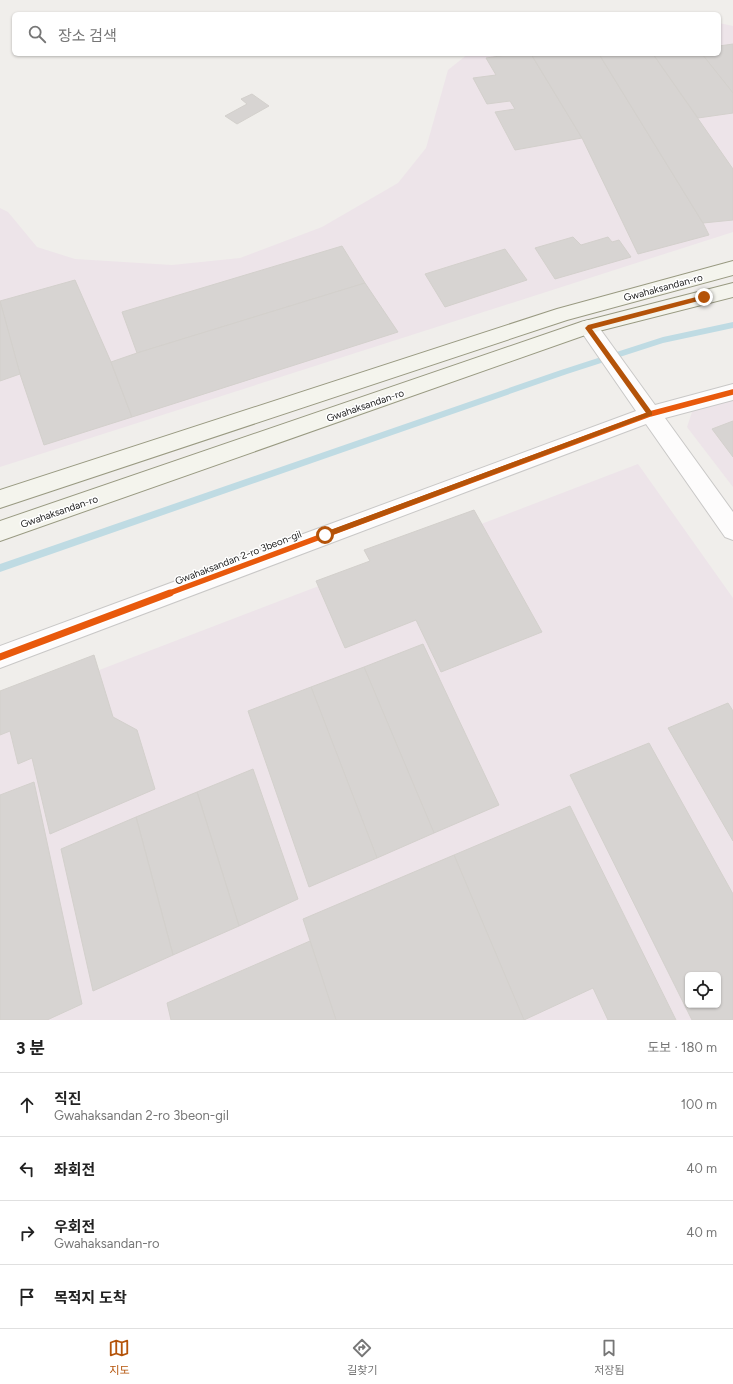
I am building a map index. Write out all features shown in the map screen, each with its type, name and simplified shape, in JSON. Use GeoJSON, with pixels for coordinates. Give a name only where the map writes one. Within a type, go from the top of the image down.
{"type":"FeatureCollection","features":[{"type":"Feature","properties":{"kind":"main road","name":"Gwahaksandan-ro"},"geometry":{"type":"LineString","coordinates":[[0,499],[564,314],[733,268]]}},
{"type":"Feature","properties":{"kind":"main road","name":"Gwahaksandan-ro"},"geometry":{"type":"LineString","coordinates":[[0,531],[588,328],[733,290]]}},
{"type":"Feature","properties":{"kind":"street"},"geometry":{"type":"LineString","coordinates":[[588,328],[733,530]]}},
{"type":"Feature","properties":{"kind":"street","name":"Gwahaksandan 2-ro 3beon-gil"},"geometry":{"type":"LineString","coordinates":[[0,657],[650,414],[733,392]]}},
{"type":"Feature","properties":{"kind":"shaded area"},"geometry":{"type":"Polygon","coordinates":[[[721,23],[733,26],[733,232],[0,467],[0,208],[8,212],[37,247],[75,259],[172,265],[240,258],[322,227],[398,183],[426,148],[448,70],[466,56],[721,56],[721,23]]]}},
{"type":"Feature","properties":{"kind":"shaded area"},"geometry":{"type":"Polygon","coordinates":[[[733,396],[733,487],[687,427],[694,406],[733,396]]]}},
{"type":"Feature","properties":{"kind":"shaded area"},"geometry":{"type":"Polygon","coordinates":[[[638,464],[733,598],[733,1020],[0,1020],[0,708],[638,464]]]}},
{"type":"Feature","properties":{"kind":"building"},"geometry":{"type":"Polygon","coordinates":[[[733,44],[733,93],[704,56],[721,56],[721,46],[733,44]]]}},
{"type":"Feature","properties":{"kind":"building"},"geometry":{"type":"Polygon","coordinates":[[[500,56],[532,56],[582,138],[515,150],[495,112],[515,109],[510,101],[487,104],[473,78],[496,75],[486,58],[500,56]]]}},
{"type":"Feature","properties":{"kind":"building"},"geometry":{"type":"Polygon","coordinates":[[[532,56],[600,56],[709,235],[638,254],[582,138],[532,56]]]}},
{"type":"Feature","properties":{"kind":"building"},"geometry":{"type":"Polygon","coordinates":[[[600,56],[654,56],[733,169],[733,220],[703,223],[600,56]]]}},
{"type":"Feature","properties":{"kind":"building"},"geometry":{"type":"Polygon","coordinates":[[[654,56],[704,56],[733,93],[733,113],[698,118],[654,56]]]}},
{"type":"Feature","properties":{"kind":"building"},"geometry":{"type":"Polygon","coordinates":[[[252,94],[269,106],[237,124],[225,116],[247,104],[241,99],[252,94]]]}},
{"type":"Feature","properties":{"kind":"building"},"geometry":{"type":"Polygon","coordinates":[[[573,237],[581,245],[608,237],[612,242],[619,240],[631,257],[555,279],[535,248],[573,237]]]}},
{"type":"Feature","properties":{"kind":"building"},"geometry":{"type":"Polygon","coordinates":[[[342,246],[365,283],[137,353],[122,312],[342,246]]]}},
{"type":"Feature","properties":{"kind":"building"},"geometry":{"type":"Polygon","coordinates":[[[505,249],[527,280],[445,307],[425,274],[505,249]]]}},
{"type":"Feature","properties":{"kind":"building"},"geometry":{"type":"Polygon","coordinates":[[[75,280],[111,362],[132,417],[44,445],[20,374],[0,301],[75,280]]]}},
{"type":"Feature","properties":{"kind":"building"},"geometry":{"type":"Polygon","coordinates":[[[365,283],[398,332],[132,417],[111,362],[365,283]]]}},
{"type":"Feature","properties":{"kind":"building"},"geometry":{"type":"Polygon","coordinates":[[[0,301],[20,374],[0,381],[0,301]]]}},
{"type":"Feature","properties":{"kind":"building"},"geometry":{"type":"Polygon","coordinates":[[[733,421],[733,457],[712,429],[733,421]]]}},
{"type":"Feature","properties":{"kind":"building"},"geometry":{"type":"Polygon","coordinates":[[[474,510],[542,632],[441,672],[416,620],[345,648],[316,581],[370,561],[364,550],[474,510]]]}},
{"type":"Feature","properties":{"kind":"building"},"geometry":{"type":"Polygon","coordinates":[[[423,644],[499,805],[434,833],[364,667],[423,644]]]}},
{"type":"Feature","properties":{"kind":"building"},"geometry":{"type":"Polygon","coordinates":[[[94,655],[113,717],[137,730],[155,789],[50,834],[32,758],[18,764],[10,731],[0,735],[0,691],[94,655]]]}},
{"type":"Feature","properties":{"kind":"building"},"geometry":{"type":"Polygon","coordinates":[[[364,667],[434,833],[377,858],[311,687],[364,667]]]}},
{"type":"Feature","properties":{"kind":"building"},"geometry":{"type":"Polygon","coordinates":[[[311,687],[377,858],[309,887],[248,711],[311,687]]]}},
{"type":"Feature","properties":{"kind":"building"},"geometry":{"type":"Polygon","coordinates":[[[728,703],[733,711],[733,841],[668,728],[728,703]]]}},
{"type":"Feature","properties":{"kind":"building"},"geometry":{"type":"Polygon","coordinates":[[[649,743],[733,894],[733,1020],[692,1020],[686,1008],[721,1008],[721,972],[685,972],[685,1006],[570,775],[649,743]]]}},
{"type":"Feature","properties":{"kind":"building"},"geometry":{"type":"Polygon","coordinates":[[[253,769],[298,899],[239,926],[197,792],[253,769]]]}},
{"type":"Feature","properties":{"kind":"building"},"geometry":{"type":"Polygon","coordinates":[[[34,782],[82,1004],[47,1020],[0,1020],[0,795],[34,782]]]}},
{"type":"Feature","properties":{"kind":"building"},"geometry":{"type":"Polygon","coordinates":[[[197,792],[239,926],[173,955],[136,817],[197,792]]]}},
{"type":"Feature","properties":{"kind":"building"},"geometry":{"type":"Polygon","coordinates":[[[570,806],[676,1020],[608,1020],[593,988],[524,1020],[454,855],[570,806]]]}},
{"type":"Feature","properties":{"kind":"building"},"geometry":{"type":"Polygon","coordinates":[[[136,817],[173,955],[93,991],[61,849],[136,817]]]}},
{"type":"Feature","properties":{"kind":"building"},"geometry":{"type":"Polygon","coordinates":[[[454,855],[524,1020],[336,1020],[303,919],[454,855]]]}},
{"type":"Feature","properties":{"kind":"building"},"geometry":{"type":"Polygon","coordinates":[[[310,941],[336,1020],[171,1020],[167,1003],[310,941]]]}},
{"type":"Feature","properties":{"kind":"waterway"},"geometry":{"type":"LineString","coordinates":[[0,568],[564,372],[663,340],[733,325]]}},
{"type":"Feature","properties":{"kind":"cycle path"},"geometry":{"type":"LineString","coordinates":[[0,657],[650,414],[733,392]]}},
{"type":"Feature","properties":{"kind":"route"},"geometry":{"type":"LineString","coordinates":[[325,535],[650,414],[588,328],[704,297]]}}]}
